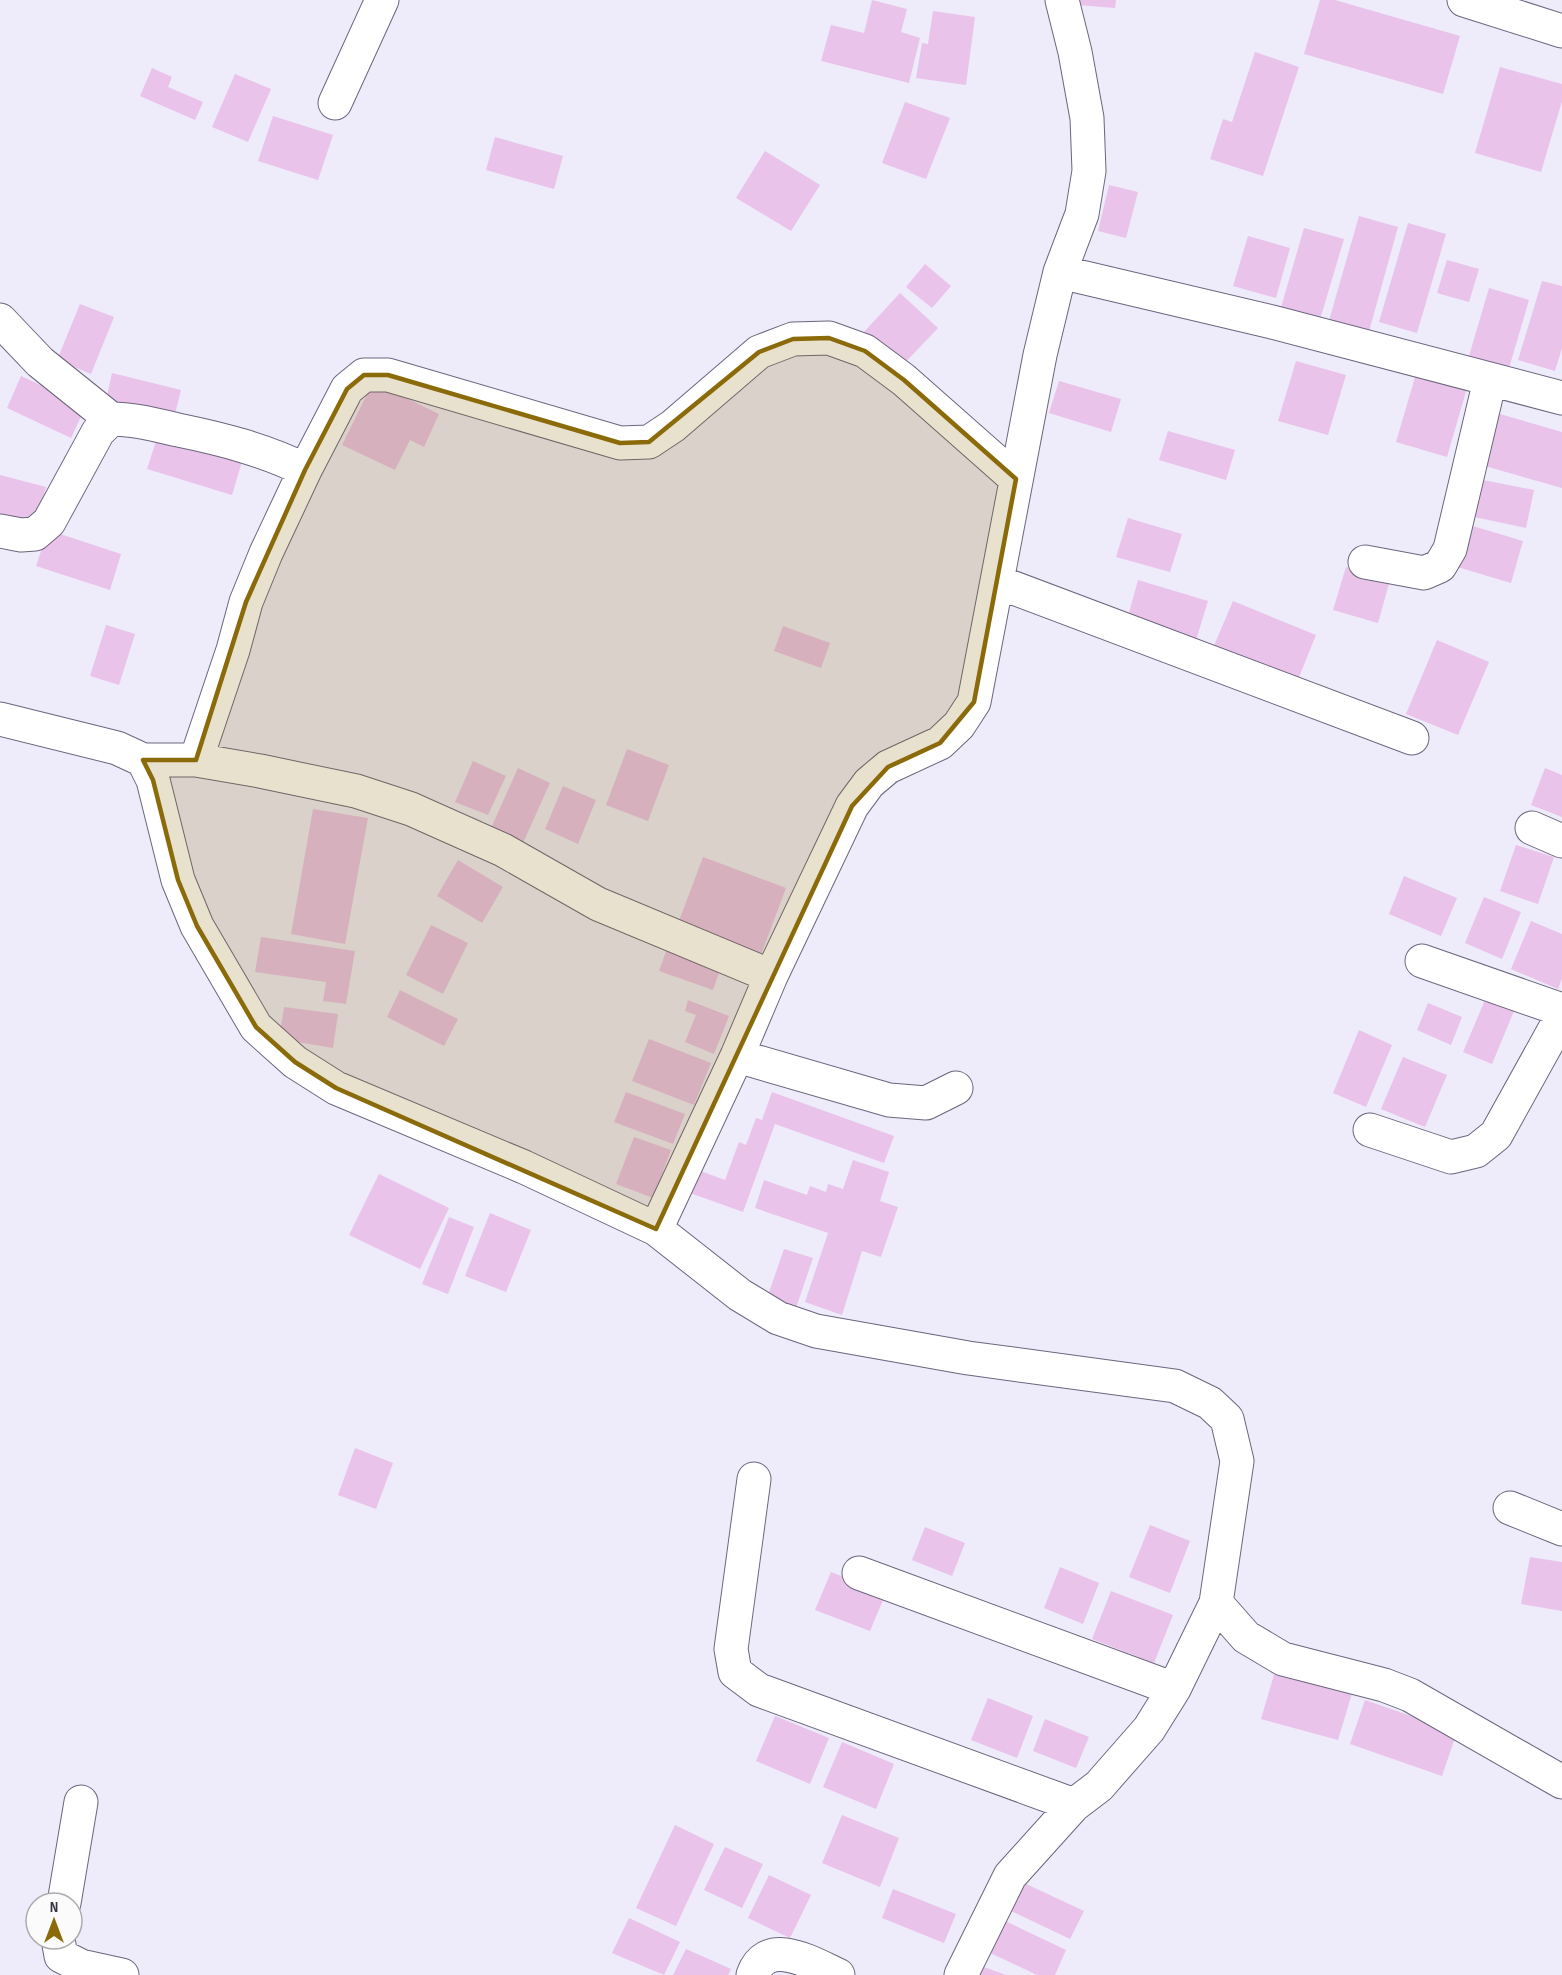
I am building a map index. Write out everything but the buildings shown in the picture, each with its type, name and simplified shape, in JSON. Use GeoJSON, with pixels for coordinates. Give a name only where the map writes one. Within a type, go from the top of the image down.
{"type":"FeatureCollection","features":[{"type":"Feature","properties":{"kind":"street"},"geometry":{"type":"LineString","coordinates":[[335,103],[382,0]]}},
{"type":"Feature","properties":{"kind":"street"},"geometry":{"type":"LineString","coordinates":[[657,1229],[737,1056],[771,976],[852,806],[868,783],[888,767],[940,743],[959,725],[974,702],[1040,355],[1060,272],[1082,214],[1089,171],[1087,118],[1075,52],[1062,0]]}},
{"type":"Feature","properties":{"kind":"street"},"geometry":{"type":"LineString","coordinates":[[1464,0],[1562,31]]}},
{"type":"Feature","properties":{"kind":"street"},"geometry":{"type":"LineString","coordinates":[[1060,272],[1272,322],[1562,398]]}},
{"type":"Feature","properties":{"kind":"street"},"geometry":{"type":"LineString","coordinates":[[0,320],[40,362],[111,419],[129,419],[201,435],[274,455],[305,470]]}},
{"type":"Feature","properties":{"kind":"street"},"geometry":{"type":"LineString","coordinates":[[196,760],[233,650],[246,602],[266,553],[305,470],[348,389],[364,375],[388,375],[620,443],[649,442],[673,426],[759,352],[793,339],[830,338],[865,351],[904,380],[1016,479]]}},
{"type":"Feature","properties":{"kind":"street"},"geometry":{"type":"LineString","coordinates":[[1365,562],[1424,573],[1440,566],[1450,549],[1490,380]]}},
{"type":"Feature","properties":{"kind":"street"},"geometry":{"type":"LineString","coordinates":[[0,531],[21,535],[35,534],[50,522],[98,432],[111,419]]}},
{"type":"Feature","properties":{"kind":"street"},"geometry":{"type":"LineString","coordinates":[[998,582],[1412,738]]}},
{"type":"Feature","properties":{"kind":"street"},"geometry":{"type":"LineString","coordinates":[[0,719],[117,748],[143,760],[196,760],[356,791],[411,809],[503,850],[598,904],[771,976]]}},
{"type":"Feature","properties":{"kind":"street"},"geometry":{"type":"LineString","coordinates":[[143,760],[153,780],[178,880],[197,926],[256,1027],[295,1062],[336,1088],[524,1167],[657,1229],[740,1295],[778,1318],[816,1331],[968,1358],[1175,1386],[1209,1403],[1227,1419],[1237,1461],[1216,1603],[1174,1689],[1149,1729],[1099,1786],[1074,1804],[1010,1876],[961,1975]]}},
{"type":"Feature","properties":{"kind":"street"},"geometry":{"type":"LineString","coordinates":[[1532,828],[1562,840]]}},
{"type":"Feature","properties":{"kind":"street"},"geometry":{"type":"LineString","coordinates":[[1422,961],[1562,1010]]}},
{"type":"Feature","properties":{"kind":"street"},"geometry":{"type":"LineString","coordinates":[[1370,1130],[1451,1157],[1476,1151],[1496,1135],[1562,1016]]}},
{"type":"Feature","properties":{"kind":"street"},"geometry":{"type":"LineString","coordinates":[[737,1056],[890,1100],[926,1103],[956,1089]]}},
{"type":"Feature","properties":{"kind":"street"},"geometry":{"type":"LineString","coordinates":[[754,1479],[731,1649],[735,1672],[759,1689],[1074,1804]]}},
{"type":"Feature","properties":{"kind":"street"},"geometry":{"type":"LineString","coordinates":[[1510,1508],[1562,1529]]}},
{"type":"Feature","properties":{"kind":"street"},"geometry":{"type":"LineString","coordinates":[[859,1573],[1174,1689]]}},
{"type":"Feature","properties":{"kind":"street"},"geometry":{"type":"LineString","coordinates":[[1216,1603],[1246,1637],[1283,1659],[1384,1685],[1410,1695],[1562,1782]]}},
{"type":"Feature","properties":{"kind":"street"},"geometry":{"type":"LineString","coordinates":[[66,1891],[81,1802]]}},
{"type":"Feature","properties":{"kind":"street"},"geometry":{"type":"LineString","coordinates":[[59,1951],[60,1956],[81,1966],[122,1975]]}},
{"type":"Feature","properties":{"kind":"street"},"geometry":{"type":"LineString","coordinates":[[753,1975],[767,1956],[790,1954],[838,1975]]}},
{"type":"Feature","properties":{"kind":"highlighted area"},"geometry":{"type":"Polygon","coordinates":[[[829,338],[865,351],[904,380],[1016,479],[974,702],[940,743],[888,767],[852,806],[656,1229],[336,1088],[295,1062],[256,1027],[197,926],[178,880],[153,780],[143,760],[196,760],[246,602],[305,470],[347,389],[364,375],[388,375],[620,443],[649,442],[759,352],[793,339],[829,338]]]}}]}
